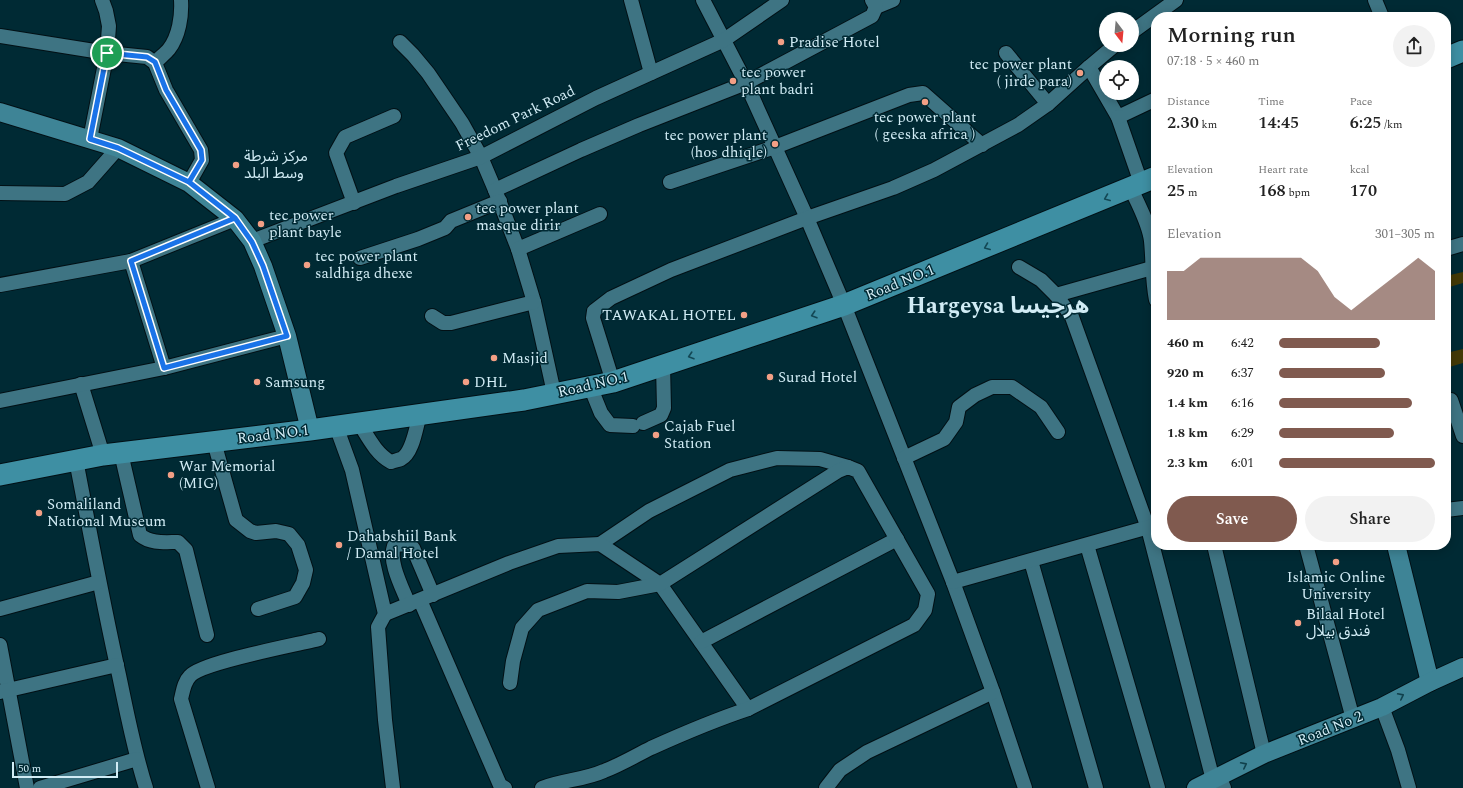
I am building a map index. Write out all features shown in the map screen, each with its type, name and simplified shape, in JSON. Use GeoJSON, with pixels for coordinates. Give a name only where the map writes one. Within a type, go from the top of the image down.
{"type":"FeatureCollection","features":[{"type":"Feature","properties":{"kind":"highway"},"geometry":{"type":"LineString","coordinates":[[1451,56],[1463,51]]}},
{"type":"Feature","properties":{"kind":"highway","name":"Road NO.1"},"geometry":{"type":"LineString","coordinates":[[0,475],[112,454],[310,430],[524,400],[613,382],[844,305],[1143,183]]}},
{"type":"Feature","properties":{"kind":"main road"},"geometry":{"type":"LineString","coordinates":[[0,112],[118,148],[189,182],[235,218],[252,242],[263,266],[287,336],[310,430]]}},
{"type":"Feature","properties":{"kind":"main road"},"geometry":{"type":"LineString","coordinates":[[1397,550],[1430,682]]}},
{"type":"Feature","properties":{"kind":"main road","name":"Road No 2"},"geometry":{"type":"LineString","coordinates":[[1196,788],[1219,782],[1264,754],[1382,707],[1463,667]]}},
{"type":"Feature","properties":{"kind":"street"},"geometry":{"type":"LineString","coordinates":[[90,139],[107,53],[109,26],[102,0]]}},
{"type":"Feature","properties":{"kind":"street"},"geometry":{"type":"LineString","coordinates":[[155,62],[168,50],[175,40],[182,11],[181,0]]}},
{"type":"Feature","properties":{"kind":"street"},"geometry":{"type":"LineString","coordinates":[[631,0],[651,73]]}},
{"type":"Feature","properties":{"kind":"street"},"geometry":{"type":"LineString","coordinates":[[703,0],[746,83],[807,218],[844,305],[953,582],[993,692],[1025,788]]}},
{"type":"Feature","properties":{"kind":"street","name":"Freedom Park Road"},"geometry":{"type":"LineString","coordinates":[[252,242],[396,186],[481,157],[596,98],[724,40],[782,0]]}},
{"type":"Feature","properties":{"kind":"street"},"geometry":{"type":"LineString","coordinates":[[360,258],[425,237],[445,228],[451,221],[581,150],[639,125],[746,83],[872,16],[874,4],[893,0]]}},
{"type":"Feature","properties":{"kind":"street"},"geometry":{"type":"LineString","coordinates":[[1160,12],[1176,0]]}},
{"type":"Feature","properties":{"kind":"street"},"geometry":{"type":"LineString","coordinates":[[1375,0],[1380,12]]}},
{"type":"Feature","properties":{"kind":"street"},"geometry":{"type":"LineString","coordinates":[[1139,27],[1151,18]]}},
{"type":"Feature","properties":{"kind":"street"},"geometry":{"type":"LineString","coordinates":[[0,36],[107,53],[147,57],[155,62],[166,90],[201,150],[202,160],[189,182]]}},
{"type":"Feature","properties":{"kind":"street"},"geometry":{"type":"LineString","coordinates":[[400,42],[413,54],[428,73],[462,123],[481,157],[518,249],[542,333],[554,393]]}},
{"type":"Feature","properties":{"kind":"street"},"geometry":{"type":"LineString","coordinates":[[613,382],[593,318],[594,311],[611,298],[671,270],[807,218],[893,188],[934,170],[1018,125],[1048,104],[1107,52]]}},
{"type":"Feature","properties":{"kind":"street"},"geometry":{"type":"LineString","coordinates":[[1006,53],[1048,104]]}},
{"type":"Feature","properties":{"kind":"street"},"geometry":{"type":"LineString","coordinates":[[1089,67],[1118,117],[1143,183],[1147,227],[1151,240]]}},
{"type":"Feature","properties":{"kind":"street"},"geometry":{"type":"LineString","coordinates":[[670,182],[775,147],[917,93],[923,93],[982,145]]}},
{"type":"Feature","properties":{"kind":"street"},"geometry":{"type":"LineString","coordinates":[[1118,117],[1151,100]]}},
{"type":"Feature","properties":{"kind":"street"},"geometry":{"type":"LineString","coordinates":[[354,203],[336,153],[345,137],[394,116]]}},
{"type":"Feature","properties":{"kind":"street"},"geometry":{"type":"LineString","coordinates":[[0,193],[65,194],[88,182],[118,148]]}},
{"type":"Feature","properties":{"kind":"street"},"geometry":{"type":"LineString","coordinates":[[518,249],[600,214]]}},
{"type":"Feature","properties":{"kind":"street"},"geometry":{"type":"LineString","coordinates":[[0,285],[131,261],[235,218]]}},
{"type":"Feature","properties":{"kind":"street"},"geometry":{"type":"LineString","coordinates":[[1451,248],[1463,244]]}},
{"type":"Feature","properties":{"kind":"street"},"geometry":{"type":"LineString","coordinates":[[131,261],[164,368]]}},
{"type":"Feature","properties":{"kind":"street"},"geometry":{"type":"LineString","coordinates":[[1019,266],[1041,280],[1056,295],[1072,318],[1151,524]]}},
{"type":"Feature","properties":{"kind":"street"},"geometry":{"type":"LineString","coordinates":[[1056,295],[1151,268]]}},
{"type":"Feature","properties":{"kind":"street"},"geometry":{"type":"LineString","coordinates":[[432,316],[443,323],[451,323],[534,302]]}},
{"type":"Feature","properties":{"kind":"street"},"geometry":{"type":"LineString","coordinates":[[0,401],[164,368],[287,336]]}},
{"type":"Feature","properties":{"kind":"street"},"geometry":{"type":"LineString","coordinates":[[590,386],[601,413],[610,425],[638,424],[661,415],[664,408],[663,365]]}},
{"type":"Feature","properties":{"kind":"street"},"geometry":{"type":"LineString","coordinates":[[81,384],[112,454],[140,535],[146,540],[153,542],[178,542],[186,550],[207,635]]}},
{"type":"Feature","properties":{"kind":"street"},"geometry":{"type":"LineString","coordinates":[[904,458],[944,439],[956,422],[959,407],[975,394],[992,387],[1012,387],[1041,407],[1058,432]]}},
{"type":"Feature","properties":{"kind":"street"},"geometry":{"type":"LineString","coordinates":[[1453,399],[1463,436]]}},
{"type":"Feature","properties":{"kind":"street"},"geometry":{"type":"LineString","coordinates":[[359,423],[378,451],[391,462],[402,458],[407,453],[412,443],[420,414]]}},
{"type":"Feature","properties":{"kind":"street"},"geometry":{"type":"LineString","coordinates":[[336,426],[352,470],[385,614]]}},
{"type":"Feature","properties":{"kind":"street"},"geometry":{"type":"LineString","coordinates":[[214,442],[236,520],[250,531],[256,533],[276,531],[289,534],[298,544],[306,570],[304,583],[295,597],[258,609]]}},
{"type":"Feature","properties":{"kind":"street"},"geometry":{"type":"LineString","coordinates":[[393,788],[385,720],[378,627],[385,614],[509,563],[558,546],[600,544],[649,511],[730,470],[777,458],[820,459],[858,471],[928,594],[925,610],[914,625],[748,709],[651,748],[604,771],[588,777],[542,788]]}},
{"type":"Feature","properties":{"kind":"street"},"geometry":{"type":"LineString","coordinates":[[76,460],[99,582],[137,759],[146,788]]}},
{"type":"Feature","properties":{"kind":"street"},"geometry":{"type":"LineString","coordinates":[[510,683],[513,661],[522,628],[538,610],[587,591],[618,592],[660,584],[838,471],[848,467]]}},
{"type":"Feature","properties":{"kind":"street"},"geometry":{"type":"LineString","coordinates":[[1451,509],[1463,508]]}},
{"type":"Feature","properties":{"kind":"street"},"geometry":{"type":"LineString","coordinates":[[953,582],[1151,527]]}},
{"type":"Feature","properties":{"kind":"street"},"geometry":{"type":"LineString","coordinates":[[701,642],[897,539]]}},
{"type":"Feature","properties":{"kind":"street"},"geometry":{"type":"LineString","coordinates":[[600,544],[660,584],[748,709]]}},
{"type":"Feature","properties":{"kind":"street"},"geometry":{"type":"LineString","coordinates":[[1087,546],[1158,788]]}},
{"type":"Feature","properties":{"kind":"street"},"geometry":{"type":"LineString","coordinates":[[1158,550],[1219,782]]}},
{"type":"Feature","properties":{"kind":"street"},"geometry":{"type":"LineString","coordinates":[[1215,550],[1264,754]]}},
{"type":"Feature","properties":{"kind":"street"},"geometry":{"type":"LineString","coordinates":[[1307,550],[1353,719]]}},
{"type":"Feature","properties":{"kind":"street"},"geometry":{"type":"LineString","coordinates":[[1031,561],[1096,788]]}},
{"type":"Feature","properties":{"kind":"street"},"geometry":{"type":"LineString","coordinates":[[0,608],[99,582]]}},
{"type":"Feature","properties":{"kind":"street"},"geometry":{"type":"LineString","coordinates":[[420,600],[500,785],[505,788]]}},
{"type":"Feature","properties":{"kind":"street"},"geometry":{"type":"LineString","coordinates":[[208,788],[181,699],[184,687],[190,676],[202,668],[219,663],[319,639]]}},
{"type":"Feature","properties":{"kind":"street"},"geometry":{"type":"LineString","coordinates":[[0,645],[5,691],[28,788]]}},
{"type":"Feature","properties":{"kind":"street"},"geometry":{"type":"LineString","coordinates":[[5,691],[117,665]]}},
{"type":"Feature","properties":{"kind":"street"},"geometry":{"type":"LineString","coordinates":[[826,788],[840,770],[867,752],[993,692]]}},
{"type":"Feature","properties":{"kind":"street"},"geometry":{"type":"LineString","coordinates":[[1382,707],[1398,750],[1409,788]]}},
{"type":"Feature","properties":{"kind":"street"},"geometry":{"type":"LineString","coordinates":[[40,788],[137,759]]}},
{"type":"Feature","properties":{"kind":"shaded area"},"geometry":{"type":"Polygon","coordinates":[[[1463,272],[1463,283],[1451,287],[1451,275],[1463,272]]]}},
{"type":"Feature","properties":{"kind":"shaded area"},"geometry":{"type":"Polygon","coordinates":[[[1463,349],[1463,363],[1451,367],[1451,352],[1463,349]]]}},
{"type":"Feature","properties":{"kind":"place","name":"Pradise Hotel"},"geometry":{"type":"Point","coordinates":[781,42]}},
{"type":"Feature","properties":{"kind":"place","name":"tec power plant ( jirde para)"},"geometry":{"type":"Point","coordinates":[1080,73]}},
{"type":"Feature","properties":{"kind":"place","name":"tec power plant badri"},"geometry":{"type":"Point","coordinates":[733,81]}},
{"type":"Feature","properties":{"kind":"place","name":"tec power plant ( geeska africa )"},"geometry":{"type":"Point","coordinates":[925,102]}},
{"type":"Feature","properties":{"kind":"place","name":"tec power plant (hos dhiqle)"},"geometry":{"type":"Point","coordinates":[775,144]}},
{"type":"Feature","properties":{"kind":"place","name":"مركز شرطة وسط البلد"},"geometry":{"type":"Point","coordinates":[236,165]}},
{"type":"Feature","properties":{"kind":"place","name":"tec power plant masque dirir"},"geometry":{"type":"Point","coordinates":[468,217]}},
{"type":"Feature","properties":{"kind":"place","name":"tec power plant bayle"},"geometry":{"type":"Point","coordinates":[261,224]}},
{"type":"Feature","properties":{"kind":"place","name":"tec power plant saldhiga dhexe"},"geometry":{"type":"Point","coordinates":[307,265]}},
{"type":"Feature","properties":{"kind":"place","name":"TAWAKAL HOTEL"},"geometry":{"type":"Point","coordinates":[744,315]}},
{"type":"Feature","properties":{"kind":"place","name":"Masjid"},"geometry":{"type":"Point","coordinates":[494,358]}},
{"type":"Feature","properties":{"kind":"place","name":"Surad Hotel"},"geometry":{"type":"Point","coordinates":[770,377]}},
{"type":"Feature","properties":{"kind":"place","name":"Samsung"},"geometry":{"type":"Point","coordinates":[257,382]}},
{"type":"Feature","properties":{"kind":"place","name":"DHL"},"geometry":{"type":"Point","coordinates":[466,382]}},
{"type":"Feature","properties":{"kind":"place","name":"Cajab Fuel Station"},"geometry":{"type":"Point","coordinates":[656,435]}},
{"type":"Feature","properties":{"kind":"place","name":"War Memorial (MIG)"},"geometry":{"type":"Point","coordinates":[171,475]}},
{"type":"Feature","properties":{"kind":"place","name":"Somaliland National Museum"},"geometry":{"type":"Point","coordinates":[39,513]}},
{"type":"Feature","properties":{"kind":"place","name":"Dahabshiil Bank / Damal Hotel"},"geometry":{"type":"Point","coordinates":[339,545]}},
{"type":"Feature","properties":{"kind":"place","name":"Islamic Online University"},"geometry":{"type":"Point","coordinates":[1336,562]}},
{"type":"Feature","properties":{"kind":"place","name":"Bilaal Hotel فندق بيلال"},"geometry":{"type":"Point","coordinates":[1298,623]}},
{"type":"Feature","properties":{"kind":"district","name":"Hargeysa هرجيسا"},"geometry":{"type":"Point","coordinates":[998,305]}},
{"type":"Feature","properties":{"kind":"route"},"geometry":{"type":"LineString","coordinates":[[107,53],[90,139],[118,148],[189,182],[235,218],[252,242],[263,266],[287,336],[164,368],[131,261],[235,218],[189,182],[202,160],[201,150],[166,90],[155,62],[147,57],[107,53]]}}]}
